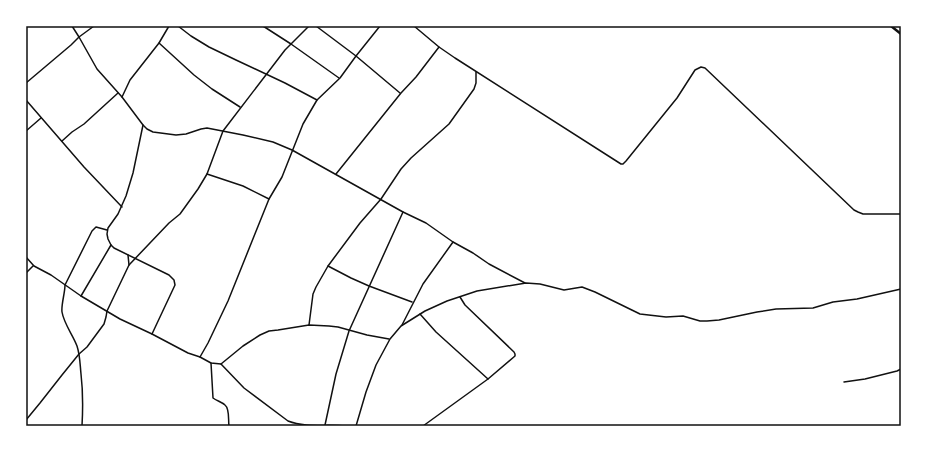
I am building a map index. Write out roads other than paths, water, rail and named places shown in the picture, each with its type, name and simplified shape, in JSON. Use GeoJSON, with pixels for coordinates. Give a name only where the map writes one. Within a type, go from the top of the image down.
{"type":"FeatureCollection","features":[{"type":"Feature","properties":{"kind":"main road"},"geometry":{"type":"LineString","coordinates":[[891,26],[901,34]]}},
{"type":"Feature","properties":{"kind":"street"},"geometry":{"type":"LineString","coordinates":[[72,26],[96,69],[118,92],[142,125],[153,132],[176,135],[186,134],[201,128],[207,128],[273,142],[292,150],[403,212],[426,223],[489,264],[526,283]]}},
{"type":"Feature","properties":{"kind":"street"},"geometry":{"type":"LineString","coordinates":[[26,83],[72,45],[79,37],[94,26]]}},
{"type":"Feature","properties":{"kind":"street"},"geometry":{"type":"LineString","coordinates":[[122,97],[130,80],[159,43],[169,26]]}},
{"type":"Feature","properties":{"kind":"street"},"geometry":{"type":"LineString","coordinates":[[178,26],[208,46],[317,100]]}},
{"type":"Feature","properties":{"kind":"street"},"geometry":{"type":"LineString","coordinates":[[263,26],[340,78]]}},
{"type":"Feature","properties":{"kind":"street"},"geometry":{"type":"LineString","coordinates":[[26,420],[79,354],[87,347],[104,324],[107,311],[129,265],[169,223],[180,214],[207,174],[223,131],[285,50],[309,26]]}},
{"type":"Feature","properties":{"kind":"street"},"geometry":{"type":"LineString","coordinates":[[316,26],[356,56],[401,93]]}},
{"type":"Feature","properties":{"kind":"street"},"geometry":{"type":"LineString","coordinates":[[200,357],[228,300],[269,199],[282,177],[303,124],[317,100],[340,78],[380,26]]}},
{"type":"Feature","properties":{"kind":"street"},"geometry":{"type":"LineString","coordinates":[[414,26],[439,47],[476,72],[621,164],[626,161],[677,98],[695,70],[698,68],[705,68],[854,210],[863,214],[901,214]]}},
{"type":"Feature","properties":{"kind":"street"},"geometry":{"type":"LineString","coordinates":[[159,43],[194,75],[241,108]]}},
{"type":"Feature","properties":{"kind":"street"},"geometry":{"type":"LineString","coordinates":[[336,174],[439,47]]}},
{"type":"Feature","properties":{"kind":"street"},"geometry":{"type":"LineString","coordinates":[[308,325],[313,294],[328,266],[360,223],[381,199],[401,169],[449,124],[474,89],[476,83],[476,72]]}},
{"type":"Feature","properties":{"kind":"street"},"geometry":{"type":"LineString","coordinates":[[62,142],[72,132],[84,124],[118,92]]}},
{"type":"Feature","properties":{"kind":"street"},"geometry":{"type":"LineString","coordinates":[[26,100],[84,167],[122,207]]}},
{"type":"Feature","properties":{"kind":"street"},"geometry":{"type":"LineString","coordinates":[[26,132],[41,118]]}},
{"type":"Feature","properties":{"kind":"street"},"geometry":{"type":"LineString","coordinates":[[142,125],[133,173],[126,196],[122,207],[108,228],[106,234],[110,245],[114,248],[169,275],[175,283],[152,334]]}},
{"type":"Feature","properties":{"kind":"street"},"geometry":{"type":"LineString","coordinates":[[207,174],[243,186],[269,199]]}},
{"type":"Feature","properties":{"kind":"street"},"geometry":{"type":"LineString","coordinates":[[325,425],[336,374],[349,331],[403,212]]}},
{"type":"Feature","properties":{"kind":"street"},"geometry":{"type":"LineString","coordinates":[[82,426],[83,394],[79,354],[62,311],[65,285],[92,230],[96,227],[107,230]]}},
{"type":"Feature","properties":{"kind":"street"},"geometry":{"type":"LineString","coordinates":[[356,426],[376,365],[390,339],[401,326],[424,284],[453,242]]}},
{"type":"Feature","properties":{"kind":"street"},"geometry":{"type":"LineString","coordinates":[[81,296],[110,245]]}},
{"type":"Feature","properties":{"kind":"street"},"geometry":{"type":"LineString","coordinates":[[128,255],[129,265]]}},
{"type":"Feature","properties":{"kind":"street"},"geometry":{"type":"LineString","coordinates":[[26,257],[34,266],[51,275],[81,296],[120,319],[188,353],[211,363],[222,364],[244,388],[288,421],[303,424],[346,426]]}},
{"type":"Feature","properties":{"kind":"street"},"geometry":{"type":"LineString","coordinates":[[26,273],[34,266]]}},
{"type":"Feature","properties":{"kind":"street"},"geometry":{"type":"LineString","coordinates":[[328,266],[369,286],[413,303]]}},
{"type":"Feature","properties":{"kind":"street"},"geometry":{"type":"LineString","coordinates":[[401,326],[425,311],[447,301],[477,291],[526,283],[540,284],[564,290],[582,287],[640,314],[666,317],[683,316],[707,322],[770,310],[813,308],[833,302],[857,299],[901,289]]}},
{"type":"Feature","properties":{"kind":"street"},"geometry":{"type":"LineString","coordinates":[[423,426],[488,379],[514,358],[515,354],[465,305],[460,297]]}},
{"type":"Feature","properties":{"kind":"street"},"geometry":{"type":"LineString","coordinates":[[420,314],[436,332],[488,379]]}},
{"type":"Feature","properties":{"kind":"street"},"geometry":{"type":"LineString","coordinates":[[222,364],[243,346],[260,335],[269,331],[308,325],[338,327],[349,331],[390,339]]}},
{"type":"Feature","properties":{"kind":"street"},"geometry":{"type":"LineString","coordinates":[[211,363],[213,398],[228,408],[229,426]]}},
{"type":"Feature","properties":{"kind":"street"},"geometry":{"type":"LineString","coordinates":[[844,382],[901,369]]}}]}
